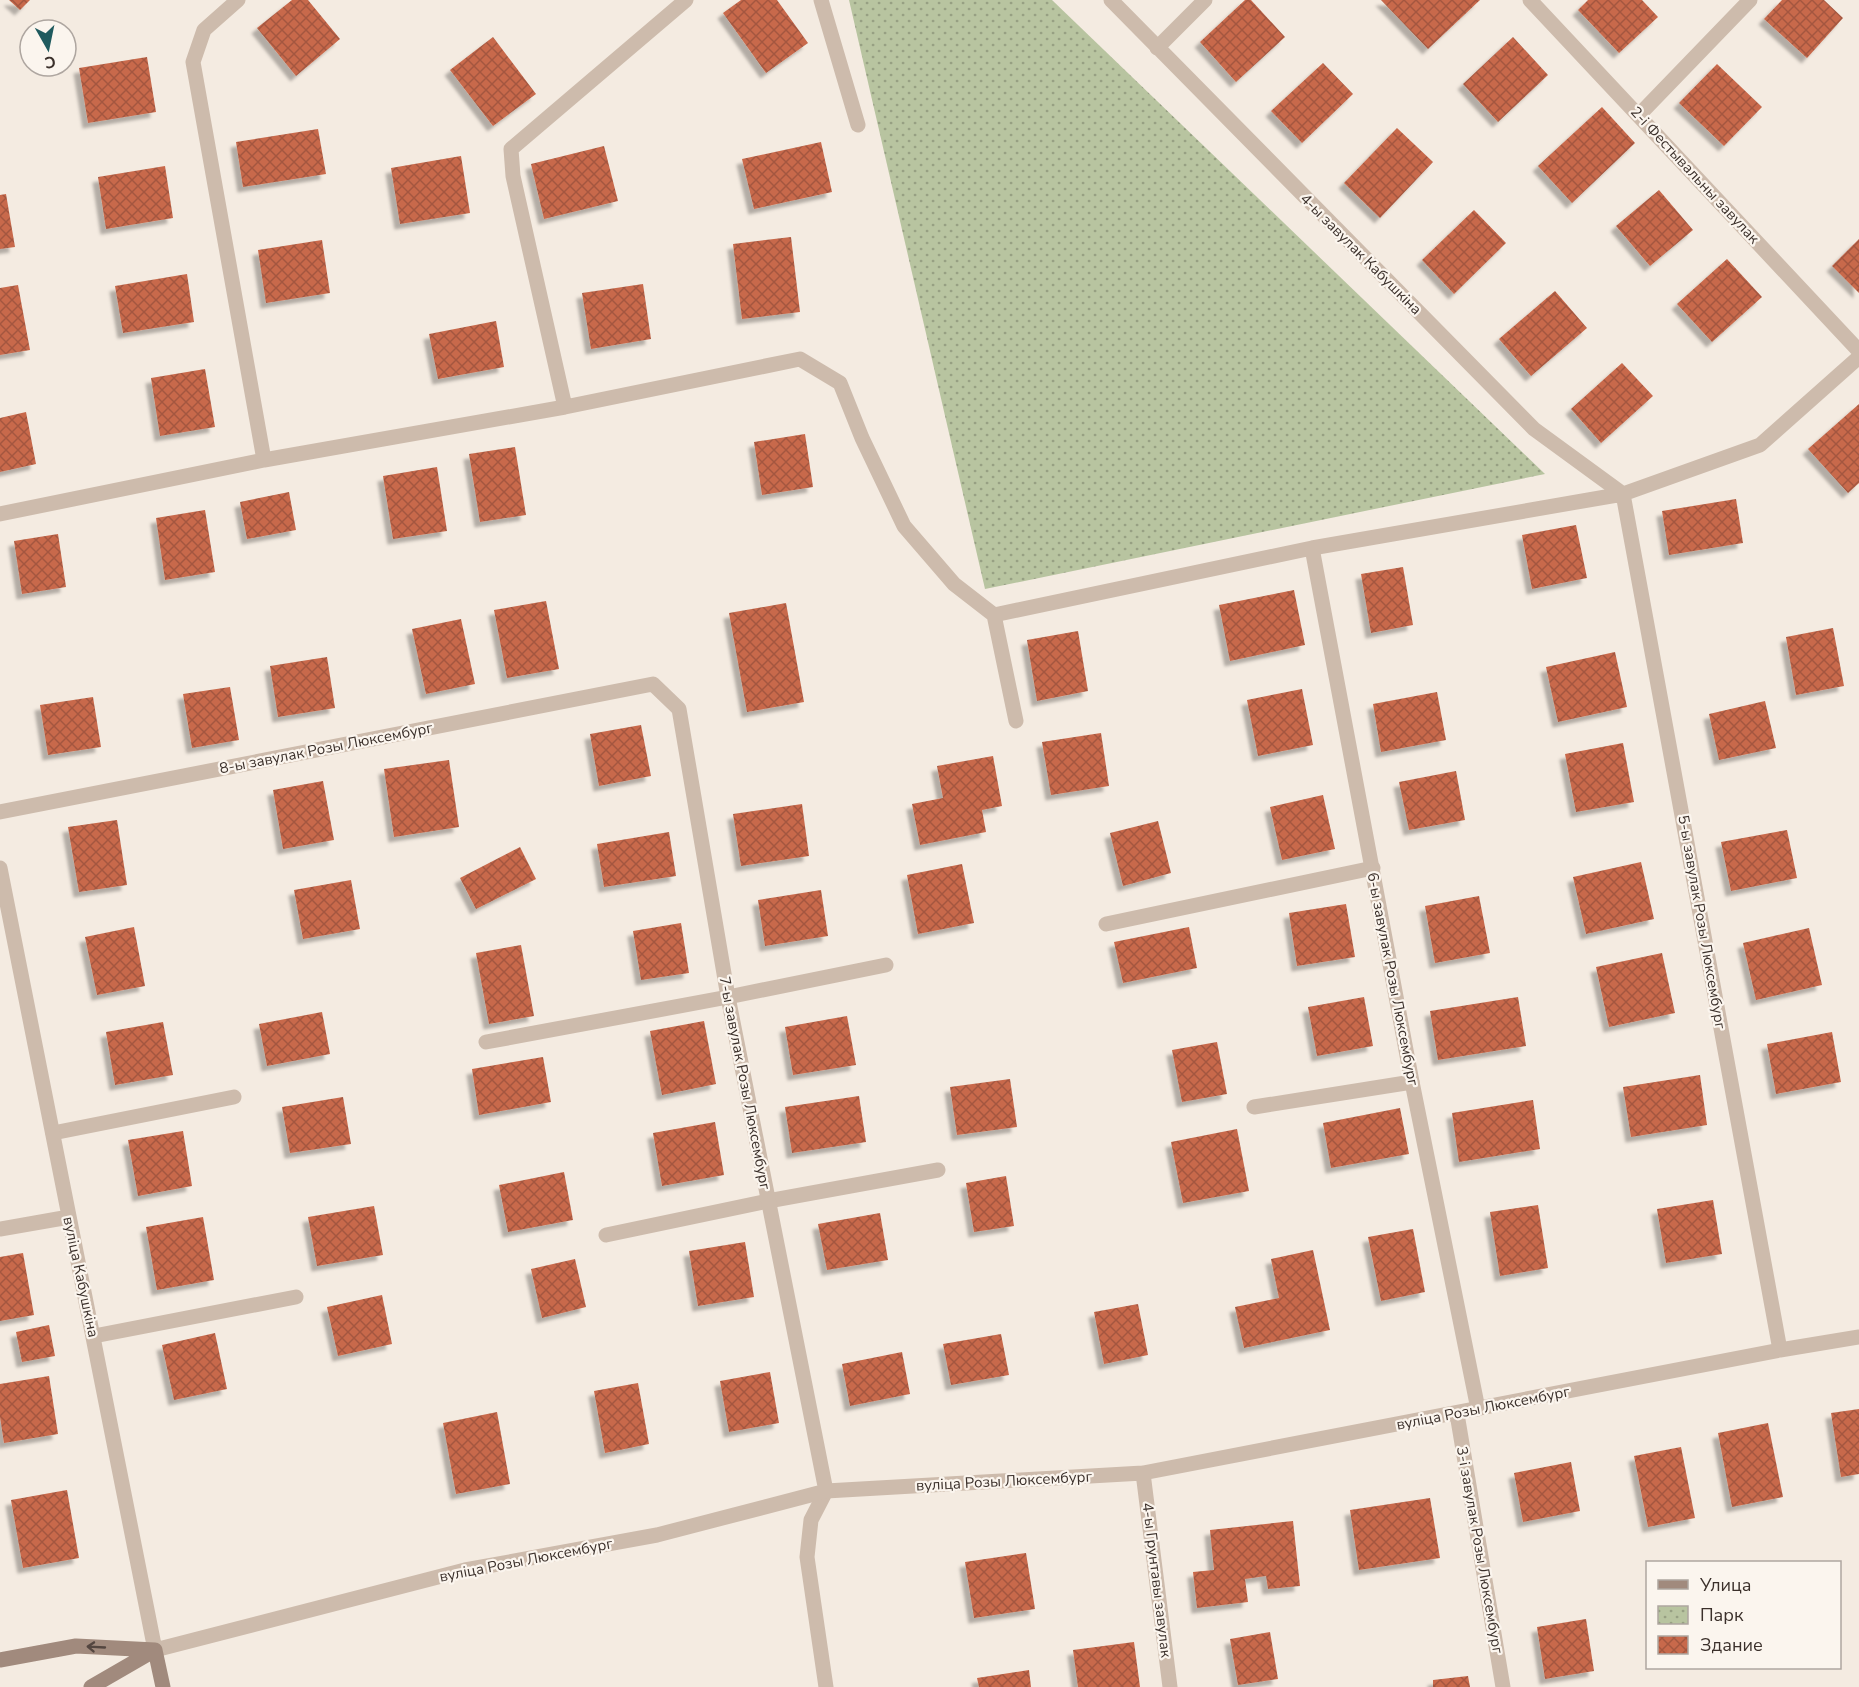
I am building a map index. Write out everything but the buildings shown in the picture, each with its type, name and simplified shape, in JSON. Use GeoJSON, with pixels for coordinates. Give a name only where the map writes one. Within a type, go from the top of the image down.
{"type":"FeatureCollection","features":[{"type":"Feature","properties":{"kind":"street"},"geometry":{"type":"LineString","coordinates":[[238,0],[204,30],[193,62],[264,460]]}},
{"type":"Feature","properties":{"kind":"street"},"geometry":{"type":"LineString","coordinates":[[565,406],[513,176],[511,149],[686,0]]}},
{"type":"Feature","properties":{"kind":"street"},"geometry":{"type":"LineString","coordinates":[[821,0],[858,125]]}},
{"type":"Feature","properties":{"kind":"street","name":"4-ы завулак Кабушкіна"},"geometry":{"type":"LineString","coordinates":[[1111,0],[1534,429],[1623,494]]}},
{"type":"Feature","properties":{"kind":"street"},"geometry":{"type":"LineString","coordinates":[[1157,48],[1205,0]]}},
{"type":"Feature","properties":{"kind":"street","name":"2-і Фестывальны завулак"},"geometry":{"type":"LineString","coordinates":[[1530,0],[1859,351]]}},
{"type":"Feature","properties":{"kind":"street"},"geometry":{"type":"LineString","coordinates":[[1639,115],[1750,0]]}},
{"type":"Feature","properties":{"kind":"street"},"geometry":{"type":"LineString","coordinates":[[994,615],[1312,548],[1623,494],[1760,445],[1859,357]]}},
{"type":"Feature","properties":{"kind":"street"},"geometry":{"type":"LineString","coordinates":[[0,514],[264,460],[565,406],[800,359],[840,383],[862,438],[904,526],[954,584],[994,615],[1016,721]]}},
{"type":"Feature","properties":{"kind":"street","name":"5-ы завулак Розы Люксембург"},"geometry":{"type":"LineString","coordinates":[[1623,494],[1780,1350]]}},
{"type":"Feature","properties":{"kind":"street","name":"6-ы завулак Розы Люксембург"},"geometry":{"type":"LineString","coordinates":[[1312,548],[1412,1082],[1478,1408]]}},
{"type":"Feature","properties":{"kind":"street","name":"8-ы завулак Розы Люксембург"},"geometry":{"type":"LineString","coordinates":[[0,812],[653,684]]}},
{"type":"Feature","properties":{"kind":"street","name":"7-ы завулак Розы Люксембург"},"geometry":{"type":"LineString","coordinates":[[653,684],[679,709],[728,997],[826,1491]]}},
{"type":"Feature","properties":{"kind":"street","name":"вуліца Кабушкіна"},"geometry":{"type":"LineString","coordinates":[[0,868],[163,1687]]}},
{"type":"Feature","properties":{"kind":"street"},"geometry":{"type":"LineString","coordinates":[[1106,924],[1373,868]]}},
{"type":"Feature","properties":{"kind":"street"},"geometry":{"type":"LineString","coordinates":[[486,1042],[886,965]]}},
{"type":"Feature","properties":{"kind":"street"},"geometry":{"type":"LineString","coordinates":[[1254,1107],[1412,1082]]}},
{"type":"Feature","properties":{"kind":"street"},"geometry":{"type":"LineString","coordinates":[[53,1133],[234,1097]]}},
{"type":"Feature","properties":{"kind":"street"},"geometry":{"type":"LineString","coordinates":[[606,1235],[768,1201],[938,1170]]}},
{"type":"Feature","properties":{"kind":"street"},"geometry":{"type":"LineString","coordinates":[[0,1229],[69,1217]]}},
{"type":"Feature","properties":{"kind":"street"},"geometry":{"type":"LineString","coordinates":[[94,1336],[296,1296]]}},
{"type":"Feature","properties":{"kind":"street","name":"вуліца Розы Люксембург"},"geometry":{"type":"LineString","coordinates":[[91,1687],[155,1650],[465,1570],[657,1535],[826,1491],[1143,1473],[1780,1350],[1859,1337]]}},
{"type":"Feature","properties":{"kind":"street","name":"3-і завулак Розы Люксембург"},"geometry":{"type":"LineString","coordinates":[[1456,1414],[1503,1687]]}},
{"type":"Feature","properties":{"kind":"street","name":"4-ы Грунтавы завулак"},"geometry":{"type":"LineString","coordinates":[[1143,1473],[1170,1687]]}},
{"type":"Feature","properties":{"kind":"street"},"geometry":{"type":"LineString","coordinates":[[826,1491],[811,1520],[807,1557],[826,1687]]}},
{"type":"Feature","properties":{"kind":"street","name":"вуліца Розы Люксембург"},"geometry":{"type":"LineString","coordinates":[[0,1660],[76,1646],[155,1650]]}},
{"type":"Feature","properties":{"kind":"green space"},"geometry":{"type":"Polygon","coordinates":[[[849,0],[1052,0],[1545,474],[985,589],[849,0]]]}}]}
